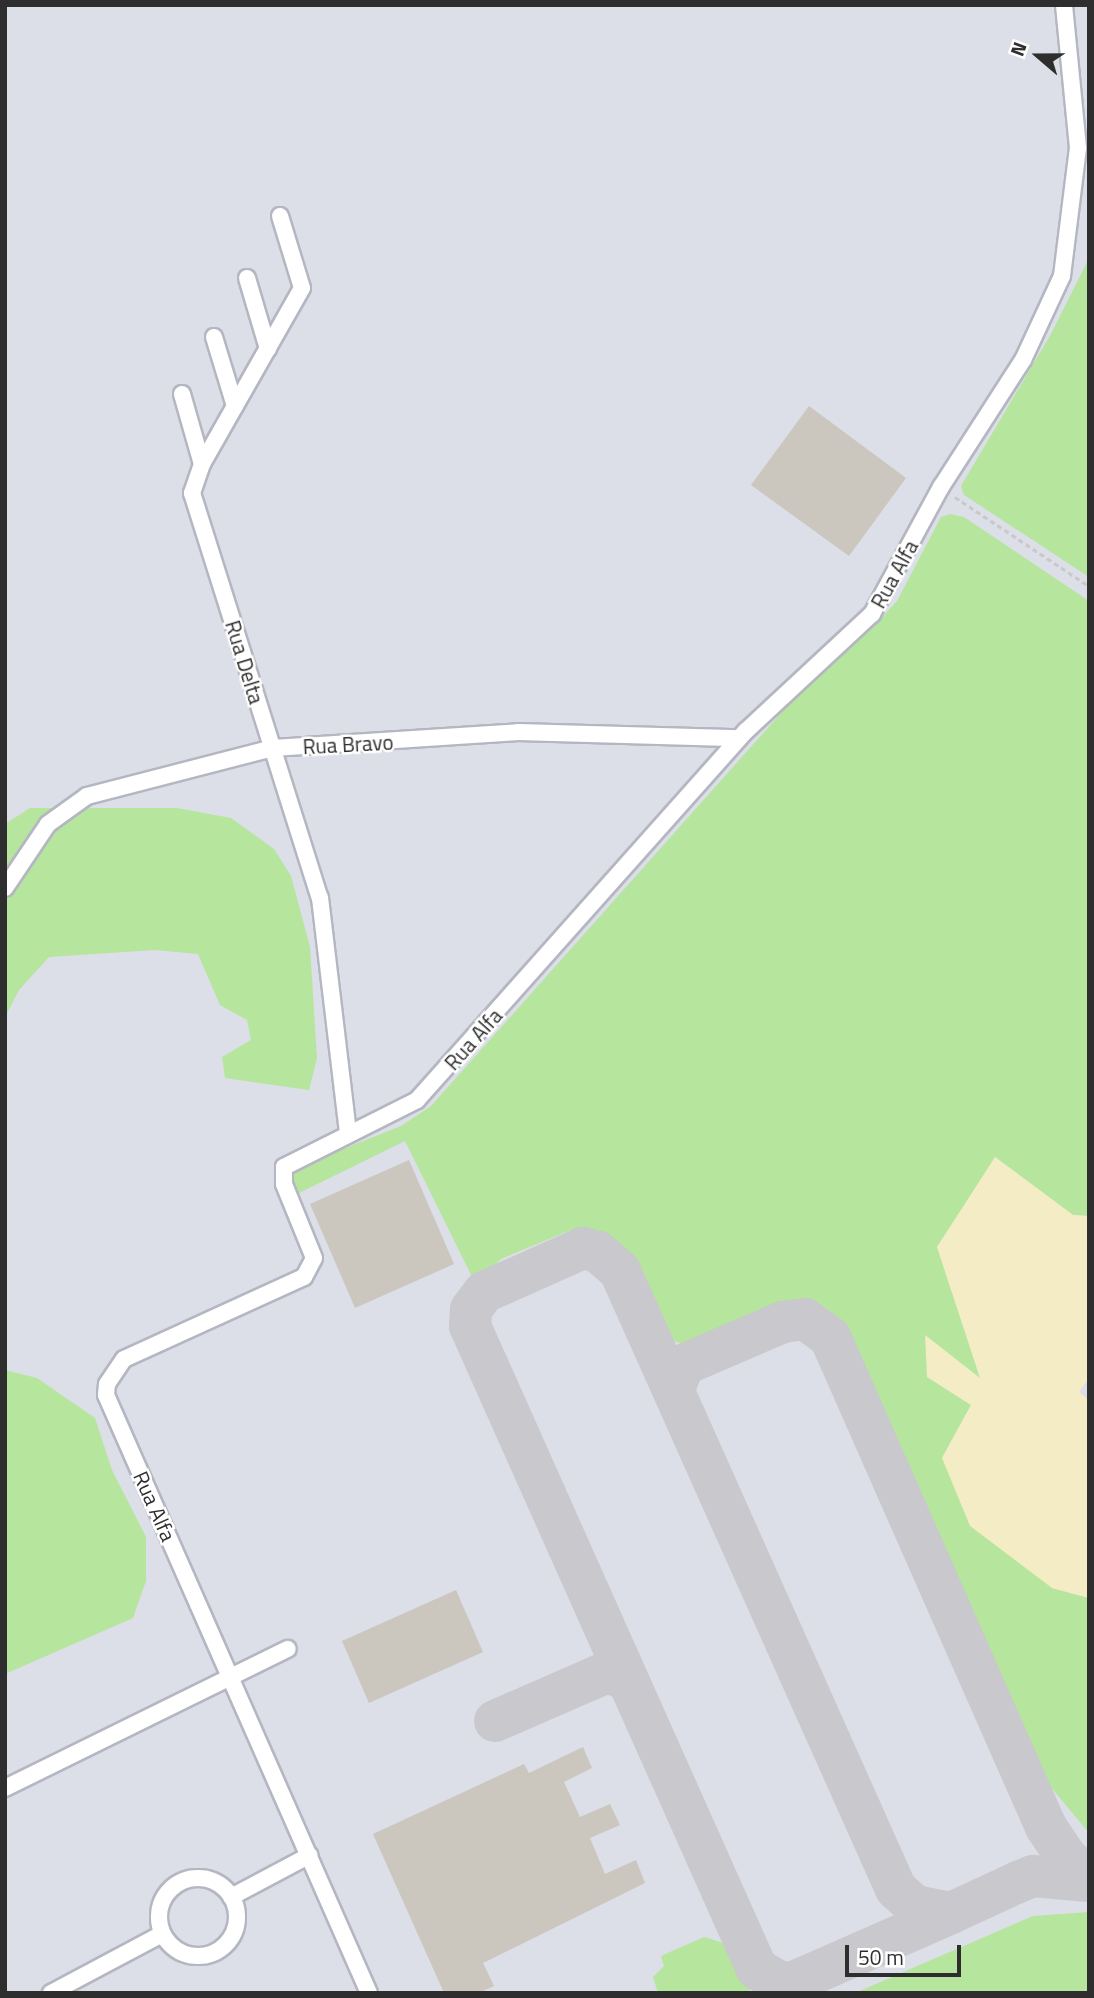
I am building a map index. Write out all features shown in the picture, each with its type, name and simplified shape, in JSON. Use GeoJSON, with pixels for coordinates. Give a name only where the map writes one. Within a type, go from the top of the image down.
{"type":"FeatureCollection","features":[{"type":"Feature","properties":{"kind":"lane","name":"Rua Alfa"},"geometry":{"type":"LineString","coordinates":[[369,1993],[106,1395],[107,1384],[124,1359],[304,1277],[314,1258],[284,1184],[284,1167],[417,1100],[739,738],[872,614],[941,487],[1023,360],[1062,276],[1078,148],[1064,5]]}},
{"type":"Feature","properties":{"kind":"lane","name":"Rua Delta"},"geometry":{"type":"LineString","coordinates":[[280,216],[302,288],[202,464],[192,493],[320,898],[348,1134]]}},
{"type":"Feature","properties":{"kind":"lane"},"geometry":{"type":"LineString","coordinates":[[247,278],[268,349]]}},
{"type":"Feature","properties":{"kind":"lane"},"geometry":{"type":"LineString","coordinates":[[214,337],[235,405]]}},
{"type":"Feature","properties":{"kind":"lane"},"geometry":{"type":"LineString","coordinates":[[182,394],[202,464]]}},
{"type":"Feature","properties":{"kind":"lane","name":"Rua Bravo"},"geometry":{"type":"LineString","coordinates":[[5,888],[48,824],[87,796],[273,748],[530,731],[739,738]]}},
{"type":"Feature","properties":{"kind":"lane"},"geometry":{"type":"LineString","coordinates":[[5,1788],[288,1649]]}},
{"type":"Feature","properties":{"kind":"lane"},"geometry":{"type":"LineString","coordinates":[[231,1897],[310,1855]]}},
{"type":"Feature","properties":{"kind":"lane"},"geometry":{"type":"LineString","coordinates":[[208,1880],[231,1897],[236,1923],[219,1950],[187,1955],[162,1934],[161,1905],[180,1883],[208,1880]]}},
{"type":"Feature","properties":{"kind":"lane"},"geometry":{"type":"LineString","coordinates":[[51,1993],[162,1934]]}},
{"type":"Feature","properties":{"kind":"path"},"geometry":{"type":"LineString","coordinates":[[941,487],[1089,586]]}},
{"type":"Feature","properties":{"kind":"shaded area"},"geometry":{"type":"Polygon","coordinates":[[[5,5],[1089,5],[1089,1993],[5,1993],[5,5]]]}},
{"type":"Feature","properties":{"kind":"green space"},"geometry":{"type":"Polygon","coordinates":[[[1089,258],[1089,577],[964,495],[961,486],[1051,334],[1089,258]]]}},
{"type":"Feature","properties":{"kind":"green space"},"geometry":{"type":"Polygon","coordinates":[[[950,514],[964,517],[1089,601],[1089,1216],[1073,1215],[996,1158],[937,1247],[981,1380],[926,1336],[928,1377],[971,1405],[942,1458],[1052,1588],[1089,1598],[1089,1833],[1045,1780],[841,1320],[823,1306],[802,1302],[780,1306],[691,1346],[676,1342],[666,1333],[631,1253],[593,1230],[571,1230],[501,1259],[489,1271],[481,1295],[405,1141],[295,1195],[291,1183],[294,1172],[318,1159],[401,1126],[431,1106],[798,694],[877,623],[897,601],[941,517],[950,514]]]}},
{"type":"Feature","properties":{"kind":"green space"},"geometry":{"type":"Polygon","coordinates":[[[30,808],[177,808],[231,818],[274,849],[291,876],[310,947],[317,1058],[309,1090],[225,1078],[222,1057],[251,1040],[247,1020],[220,1005],[198,954],[155,950],[49,957],[19,990],[5,1017],[5,824],[30,808]]]}},
{"type":"Feature","properties":{"kind":"green space"},"geometry":{"type":"Polygon","coordinates":[[[5,1370],[37,1378],[95,1418],[112,1470],[146,1537],[146,1581],[133,1618],[5,1674],[5,1370]]]}},
{"type":"Feature","properties":{"kind":"green space"},"geometry":{"type":"Polygon","coordinates":[[[1089,1912],[1089,1993],[855,1993],[1033,1916],[1089,1912]]]}},
{"type":"Feature","properties":{"kind":"green space"},"geometry":{"type":"Polygon","coordinates":[[[704,1937],[730,1945],[751,1993],[658,1993],[653,1977],[664,1966],[661,1956],[704,1937]]]}},
{"type":"Feature","properties":{"kind":"sand"},"geometry":{"type":"Polygon","coordinates":[[[995,1157],[1073,1215],[1089,1216],[1089,1378],[1079,1392],[1089,1400],[1089,1598],[1052,1588],[970,1526],[942,1458],[971,1405],[927,1377],[925,1335],[980,1378],[937,1247],[995,1157]]]}},
{"type":"Feature","properties":{"kind":"building"},"geometry":{"type":"Polygon","coordinates":[[[809,406],[906,478],[849,556],[751,485],[809,406]]]}},
{"type":"Feature","properties":{"kind":"building"},"geometry":{"type":"Polygon","coordinates":[[[409,1160],[454,1264],[355,1308],[310,1204],[409,1160]]]}},
{"type":"Feature","properties":{"kind":"building"},"geometry":{"type":"Polygon","coordinates":[[[456,1590],[483,1652],[369,1703],[342,1641],[456,1590]]]}},
{"type":"Feature","properties":{"kind":"building"},"geometry":{"type":"Polygon","coordinates":[[[583,1747],[592,1768],[564,1782],[580,1817],[610,1804],[620,1825],[590,1838],[605,1874],[636,1860],[645,1883],[483,1963],[494,1986],[479,1993],[444,1993],[373,1834],[524,1764],[529,1773],[583,1747]]]}},
{"type":"Feature","properties":{"kind":"taxiway"},"geometry":{"type":"LineString","coordinates":[[951,1913],[915,1906],[896,1889],[620,1271],[598,1252],[583,1248],[484,1292],[471,1309],[470,1326],[757,1969],[781,1983],[794,1982],[951,1913],[1018,1882],[1033,1876],[1089,1881]]}},
{"type":"Feature","properties":{"kind":"taxiway"},"geometry":{"type":"LineString","coordinates":[[675,1387],[683,1365],[783,1322],[805,1319],[830,1337],[1046,1827],[1067,1858],[1089,1878]]}},
{"type":"Feature","properties":{"kind":"taxiway"},"geometry":{"type":"LineString","coordinates":[[495,1721],[607,1672],[628,1680]]}}]}
